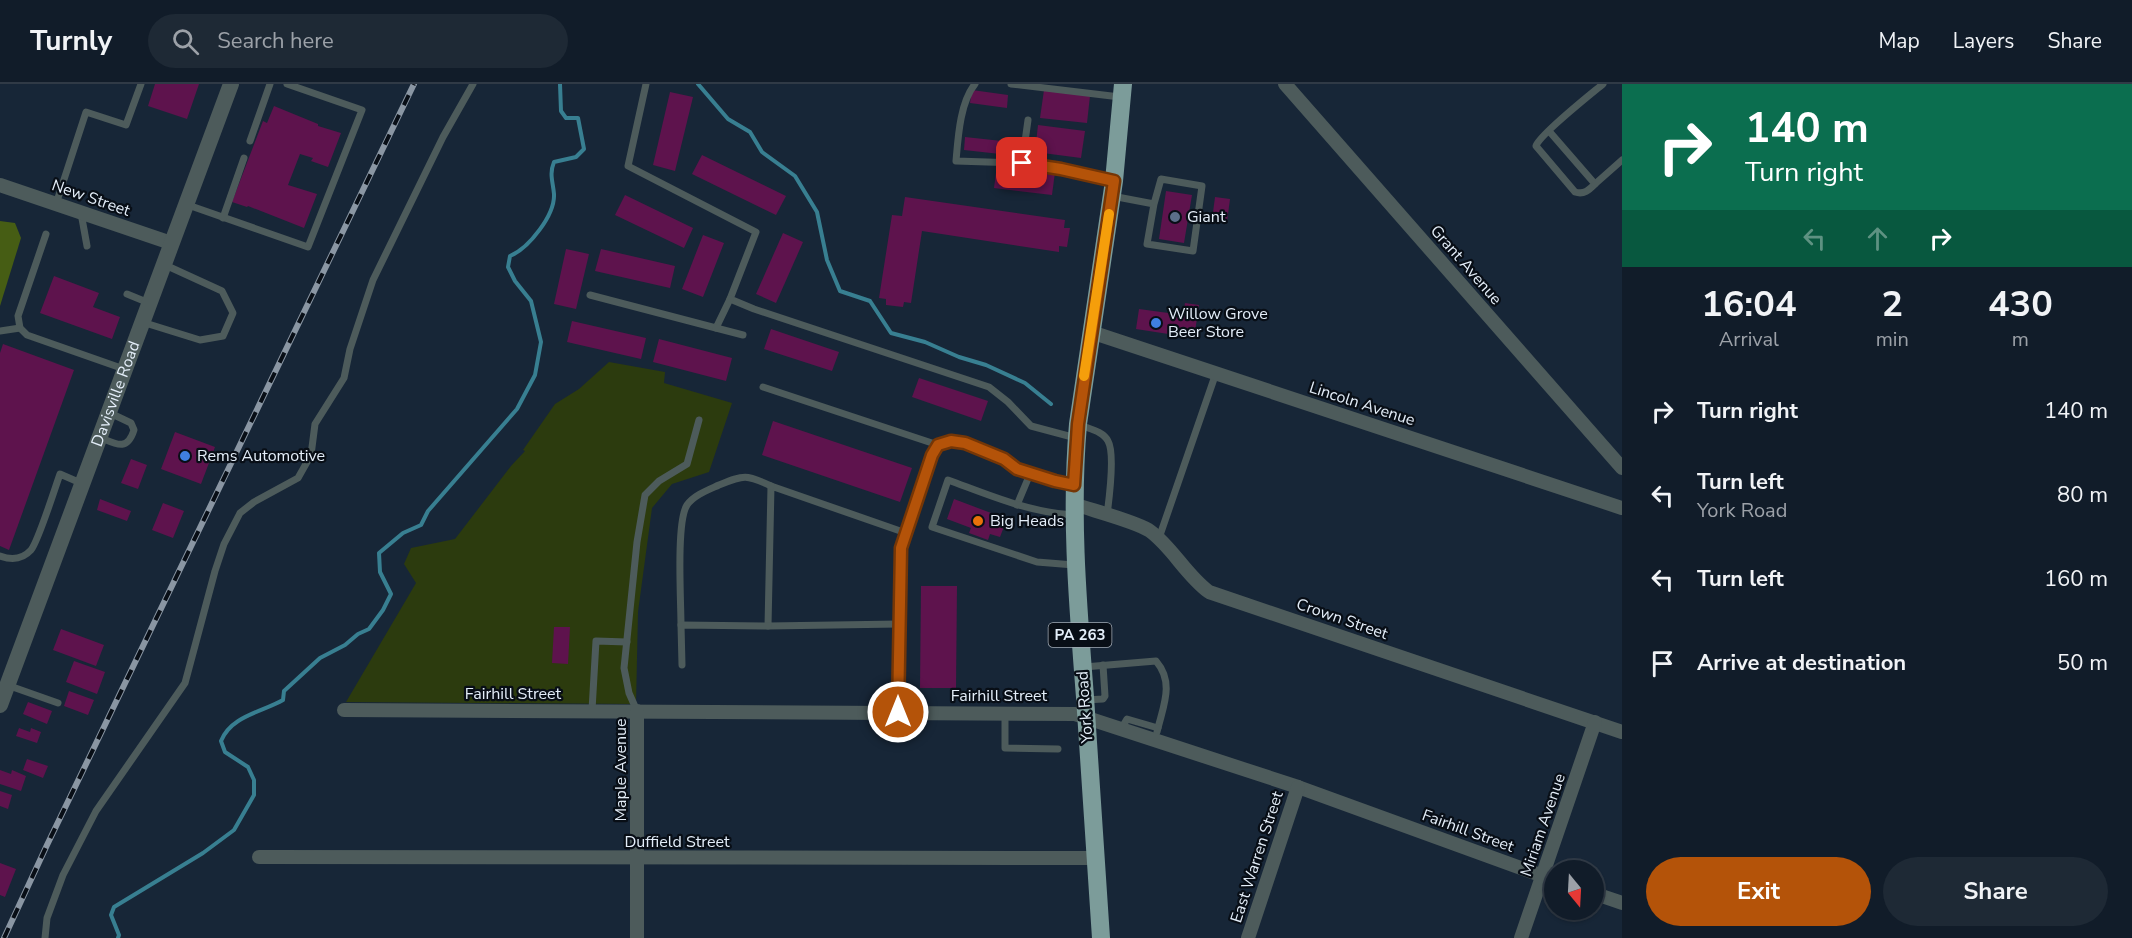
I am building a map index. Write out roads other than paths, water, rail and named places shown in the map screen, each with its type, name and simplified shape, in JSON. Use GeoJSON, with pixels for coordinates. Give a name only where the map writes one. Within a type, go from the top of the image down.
{"type":"FeatureCollection","features":[{"type":"Feature","properties":{"kind":"highway","name":"York Road"},"geometry":{"type":"LineString","coordinates":[[1101,938],[1076,565],[1074,485],[1077,431],[1113,189],[1123,91]]}},
{"type":"Feature","properties":{"kind":"street","name":"Davisville Road"},"geometry":{"type":"LineString","coordinates":[[0,705],[231,84]]}},
{"type":"Feature","properties":{"kind":"street","name":"Grant Avenue"},"geometry":{"type":"LineString","coordinates":[[1285,84],[1622,468]]}},
{"type":"Feature","properties":{"kind":"street","name":"New Street"},"geometry":{"type":"LineString","coordinates":[[0,185],[171,243]]}},
{"type":"Feature","properties":{"kind":"street","name":"Lincoln Avenue"},"geometry":{"type":"LineString","coordinates":[[1091,332],[1622,508]]}},
{"type":"Feature","properties":{"kind":"street","name":"Crown Street"},"geometry":{"type":"LineString","coordinates":[[1074,509],[1107,515],[1147,528],[1159,538],[1195,581],[1209,592],[1622,732]]}},
{"type":"Feature","properties":{"kind":"street","name":"Fairhill Street"},"geometry":{"type":"LineString","coordinates":[[344,710],[1005,713],[1064,712],[1086,709],[1121,729],[1156,734],[1544,876]]}},
{"type":"Feature","properties":{"kind":"street","name":"Maple Avenue"},"geometry":{"type":"LineString","coordinates":[[637,711],[637,938]]}},
{"type":"Feature","properties":{"kind":"street","name":"Miriam Avenue"},"geometry":{"type":"LineString","coordinates":[[1554,860],[1595,722]]}},
{"type":"Feature","properties":{"kind":"street","name":"East Warren Street"},"geometry":{"type":"LineString","coordinates":[[1248,938],[1298,787]]}},
{"type":"Feature","properties":{"kind":"street","name":"Duffield Street"},"geometry":{"type":"LineString","coordinates":[[259,857],[1095,858]]}},
{"type":"Feature","properties":{"kind":"street","name":"Miriam Avenue"},"geometry":{"type":"LineString","coordinates":[[1521,938],[1544,889]]}},
{"type":"Feature","properties":{"kind":"street"},"geometry":{"type":"LineString","coordinates":[[1604,897],[1622,903]]}},
{"type":"Feature","properties":{"kind":"lane"},"geometry":{"type":"LineString","coordinates":[[56,204],[86,112],[126,125],[141,84]]}},
{"type":"Feature","properties":{"kind":"lane"},"geometry":{"type":"LineString","coordinates":[[250,141],[270,84]]}},
{"type":"Feature","properties":{"kind":"lane"},"geometry":{"type":"LineString","coordinates":[[185,204],[308,247],[362,110],[287,84]]}},
{"type":"Feature","properties":{"kind":"lane"},"geometry":{"type":"LineString","coordinates":[[45,938],[47,918],[63,875],[96,811],[185,683],[215,571],[224,544],[240,513],[254,502],[298,478],[311,455],[315,424],[344,378],[350,349],[373,280],[443,137],[473,84]]}},
{"type":"Feature","properties":{"kind":"lane"},"geometry":{"type":"LineString","coordinates":[[646,84],[628,166],[756,232],[716,328]]}},
{"type":"Feature","properties":{"kind":"lane"},"geometry":{"type":"LineString","coordinates":[[975,84],[969,91],[959,130],[956,161],[1022,163],[1061,169],[1154,204]]}},
{"type":"Feature","properties":{"kind":"lane"},"geometry":{"type":"LineString","coordinates":[[1011,84],[1123,91]]}},
{"type":"Feature","properties":{"kind":"lane"},"geometry":{"type":"LineString","coordinates":[[1603,84],[1537,141],[1536,146],[1575,192],[1583,193],[1622,160]]}},
{"type":"Feature","properties":{"kind":"lane"},"geometry":{"type":"LineString","coordinates":[[1022,163],[1028,120]]}},
{"type":"Feature","properties":{"kind":"lane"},"geometry":{"type":"LineString","coordinates":[[1549,131],[1595,184]]}},
{"type":"Feature","properties":{"kind":"lane"},"geometry":{"type":"LineString","coordinates":[[223,218],[244,159]]}},
{"type":"Feature","properties":{"kind":"lane"},"geometry":{"type":"LineString","coordinates":[[1161,179],[1202,186],[1193,251],[1147,244],[1154,204],[1161,179]]}},
{"type":"Feature","properties":{"kind":"lane"},"geometry":{"type":"LineString","coordinates":[[81,213],[87,246]]}},
{"type":"Feature","properties":{"kind":"lane"},"geometry":{"type":"LineString","coordinates":[[46,234],[18,316],[20,328],[27,335],[124,369]]}},
{"type":"Feature","properties":{"kind":"lane"},"geometry":{"type":"LineString","coordinates":[[142,322],[201,340],[223,336],[233,313],[222,291],[164,264]]}},
{"type":"Feature","properties":{"kind":"lane"},"geometry":{"type":"LineString","coordinates":[[127,294],[149,303]]}},
{"type":"Feature","properties":{"kind":"lane"},"geometry":{"type":"LineString","coordinates":[[590,296],[742,335]]}},
{"type":"Feature","properties":{"kind":"lane"},"geometry":{"type":"LineString","coordinates":[[730,299],[989,387],[1008,402],[1030,426],[1101,433],[1108,440],[1111,450],[1107,515]]}},
{"type":"Feature","properties":{"kind":"lane"},"geometry":{"type":"LineString","coordinates":[[0,331],[20,328]]}},
{"type":"Feature","properties":{"kind":"lane"},"geometry":{"type":"LineString","coordinates":[[1159,538],[1216,373]]}},
{"type":"Feature","properties":{"kind":"lane"},"geometry":{"type":"LineString","coordinates":[[763,387],[938,445],[951,441],[965,443],[1004,459],[1017,469],[1074,485]]}},
{"type":"Feature","properties":{"kind":"lane"},"geometry":{"type":"LineString","coordinates":[[99,437],[122,445],[128,443],[134,430],[131,423],[108,412]]}},
{"type":"Feature","properties":{"kind":"lane"},"geometry":{"type":"LineString","coordinates":[[637,711],[629,693],[624,668],[637,542],[645,495],[659,481],[687,465],[699,420]]}},
{"type":"Feature","properties":{"kind":"lane"},"geometry":{"type":"LineString","coordinates":[[898,712],[901,548],[932,455],[938,445]]}},
{"type":"Feature","properties":{"kind":"lane"},"geometry":{"type":"LineString","coordinates":[[0,556],[9,560],[18,558],[32,549],[60,474],[83,484]]}},
{"type":"Feature","properties":{"kind":"lane"},"geometry":{"type":"LineString","coordinates":[[1017,506],[1030,474]]}},
{"type":"Feature","properties":{"kind":"lane"},"geometry":{"type":"LineString","coordinates":[[682,665],[681,527],[686,507],[692,499],[706,490],[745,476],[753,477],[771,486],[906,533]]}},
{"type":"Feature","properties":{"kind":"lane"},"geometry":{"type":"LineString","coordinates":[[1074,509],[1055,514],[1017,506],[948,480],[932,526],[1037,562],[1076,565]]}},
{"type":"Feature","properties":{"kind":"lane"},"geometry":{"type":"LineString","coordinates":[[768,626],[771,486]]}},
{"type":"Feature","properties":{"kind":"lane"},"geometry":{"type":"LineString","coordinates":[[681,625],[899,624]]}},
{"type":"Feature","properties":{"kind":"lane"},"geometry":{"type":"LineString","coordinates":[[592,710],[596,641],[627,642]]}},
{"type":"Feature","properties":{"kind":"lane"},"geometry":{"type":"LineString","coordinates":[[1083,667],[1156,661],[1167,680],[1168,690],[1156,734]]}},
{"type":"Feature","properties":{"kind":"lane"},"geometry":{"type":"LineString","coordinates":[[1086,709],[1105,696],[1102,665]]}},
{"type":"Feature","properties":{"kind":"lane"},"geometry":{"type":"LineString","coordinates":[[7,685],[58,704]]}},
{"type":"Feature","properties":{"kind":"lane"},"geometry":{"type":"LineString","coordinates":[[1005,713],[1005,748],[1058,749]]}},
{"type":"Feature","properties":{"kind":"waterway"},"geometry":{"type":"LineString","coordinates":[[118,938],[119,935],[111,915],[114,907],[203,853],[234,830],[254,795],[254,780],[248,767],[225,752],[221,741],[226,733],[239,720],[283,700],[284,691],[320,658],[369,629],[391,594],[380,572],[379,553],[403,533],[421,525],[428,511],[517,409],[535,375],[541,342],[531,301],[515,281],[508,267],[510,256],[525,246],[546,221],[553,202],[554,162],[576,157],[584,149],[578,118],[566,118],[561,111],[560,84]]}},
{"type":"Feature","properties":{"kind":"waterway"},"geometry":{"type":"LineString","coordinates":[[698,84],[728,119],[750,132],[762,152],[795,176],[817,212],[827,260],[840,291],[870,301],[891,333],[925,342],[959,357],[986,365],[1025,383],[1051,404]]}},
{"type":"Feature","properties":{"kind":"railway"},"geometry":{"type":"LineString","coordinates":[[4,938],[414,84]]}},
{"type":"Feature","properties":{"kind":"place","name":"Giant"},"geometry":{"type":"Point","coordinates":[1175,217]}},
{"type":"Feature","properties":{"kind":"place","name":"Willow Grove Beer Store"},"geometry":{"type":"Point","coordinates":[1156,323]}},
{"type":"Feature","properties":{"kind":"place","name":"Rems Automotive"},"geometry":{"type":"Point","coordinates":[185,456]}},
{"type":"Feature","properties":{"kind":"place","name":"Big Heads"},"geometry":{"type":"Point","coordinates":[978,521]}}]}
